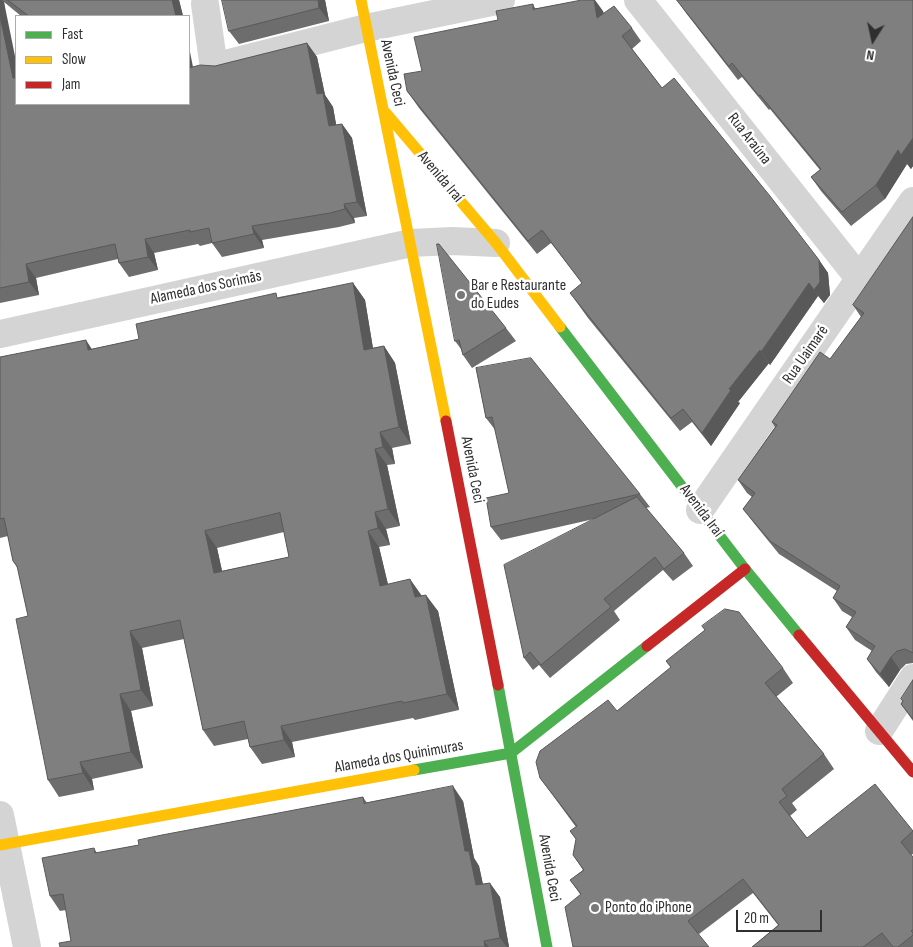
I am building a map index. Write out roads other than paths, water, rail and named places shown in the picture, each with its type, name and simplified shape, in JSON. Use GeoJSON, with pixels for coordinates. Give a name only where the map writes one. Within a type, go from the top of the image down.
{"type":"FeatureCollection","features":[{"type":"Feature","properties":{"kind":"street","name":"Avenida Ceci"},"geometry":{"type":"LineString","coordinates":[[361,0],[411,243],[547,947]]}},
{"type":"Feature","properties":{"kind":"street"},"geometry":{"type":"LineString","coordinates":[[205,4],[214,61],[218,65],[366,28],[501,0]]}},
{"type":"Feature","properties":{"kind":"street","name":"Rua Araúna"},"geometry":{"type":"LineString","coordinates":[[638,0],[859,278]]}},
{"type":"Feature","properties":{"kind":"street","name":"Avenida Iraí"},"geometry":{"type":"LineString","coordinates":[[384,110],[496,243],[745,569],[913,772]]}},
{"type":"Feature","properties":{"kind":"street","name":"Rua Uaimaré"},"geometry":{"type":"LineString","coordinates":[[700,510],[913,201]]}},
{"type":"Feature","properties":{"kind":"street"},"geometry":{"type":"LineString","coordinates":[[411,243],[452,241],[496,243]]}},
{"type":"Feature","properties":{"kind":"street","name":"Alameda dos Sorimãs"},"geometry":{"type":"LineString","coordinates":[[0,334],[411,243]]}},
{"type":"Feature","properties":{"kind":"street","name":"Alameda dos Quinimuras"},"geometry":{"type":"LineString","coordinates":[[3,845],[511,753],[745,569]]}},
{"type":"Feature","properties":{"kind":"street"},"geometry":{"type":"LineString","coordinates":[[879,731],[913,678]]}},
{"type":"Feature","properties":{"kind":"street"},"geometry":{"type":"LineString","coordinates":[[0,815],[3,845],[27,947]]}},
{"type":"Feature","properties":{"kind":"place","name":"Bar e Restaurante do Eudes"},"geometry":{"type":"Point","coordinates":[461,295]}},
{"type":"Feature","properties":{"kind":"place","name":"Ponto do iPhone"},"geometry":{"type":"Point","coordinates":[595,908]}}]}
